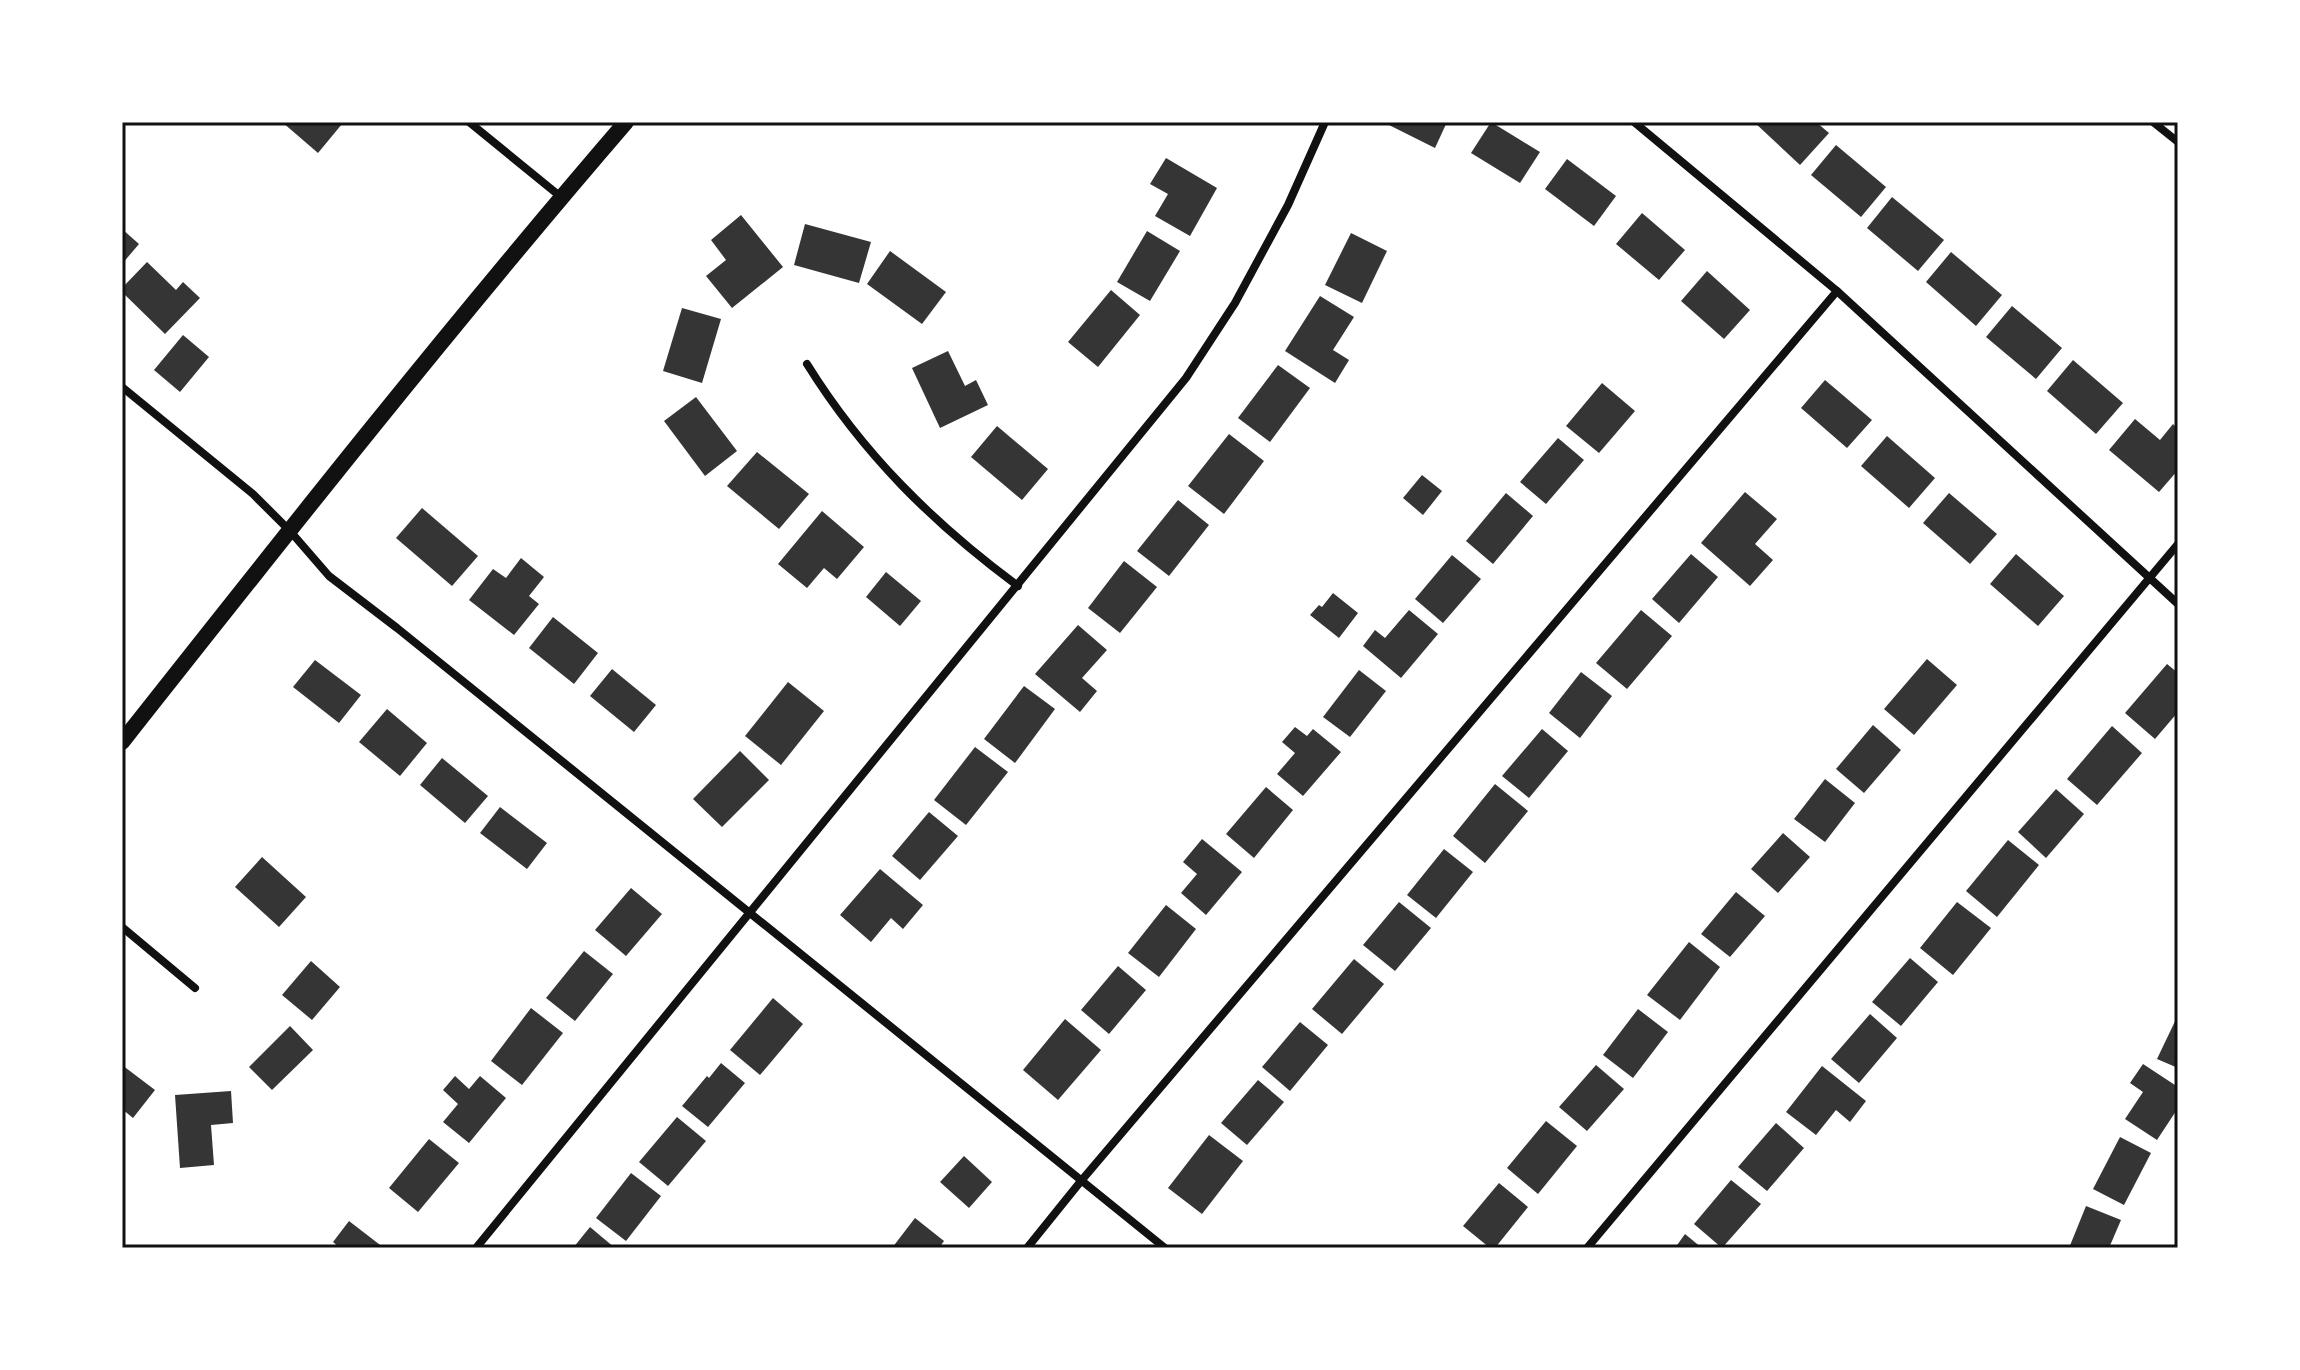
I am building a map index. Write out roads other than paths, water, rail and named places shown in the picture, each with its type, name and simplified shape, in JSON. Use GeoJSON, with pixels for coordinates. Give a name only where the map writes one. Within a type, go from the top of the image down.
{"type":"FeatureCollection","features":[{"type":"Feature","properties":{"kind":"main road"},"geometry":{"type":"LineString","coordinates":[[122,742],[561,197],[626,122]]}},
{"type":"Feature","properties":{"kind":"street"},"geometry":{"type":"LineString","coordinates":[[469,122],[561,197]]}},
{"type":"Feature","properties":{"kind":"street"},"geometry":{"type":"LineString","coordinates":[[476,1248],[1186,378],[1235,303],[1288,205],[1325,122]]}},
{"type":"Feature","properties":{"kind":"street"},"geometry":{"type":"LineString","coordinates":[[1634,122],[1837,291],[2178,604]]}},
{"type":"Feature","properties":{"kind":"street"},"geometry":{"type":"LineString","coordinates":[[2153,122],[2178,142]]}},
{"type":"Feature","properties":{"kind":"street"},"geometry":{"type":"LineString","coordinates":[[1027,1248],[1837,291]]}},
{"type":"Feature","properties":{"kind":"street"},"geometry":{"type":"LineString","coordinates":[[807,364],[865,446],[916,502],[973,553],[1018,586]]}},
{"type":"Feature","properties":{"kind":"street"},"geometry":{"type":"LineString","coordinates":[[122,387],[253,494],[329,576],[1165,1248]]}},
{"type":"Feature","properties":{"kind":"street"},"geometry":{"type":"LineString","coordinates":[[1587,1248],[2178,544]]}},
{"type":"Feature","properties":{"kind":"street"},"geometry":{"type":"LineString","coordinates":[[122,927],[195,988]]}}]}
